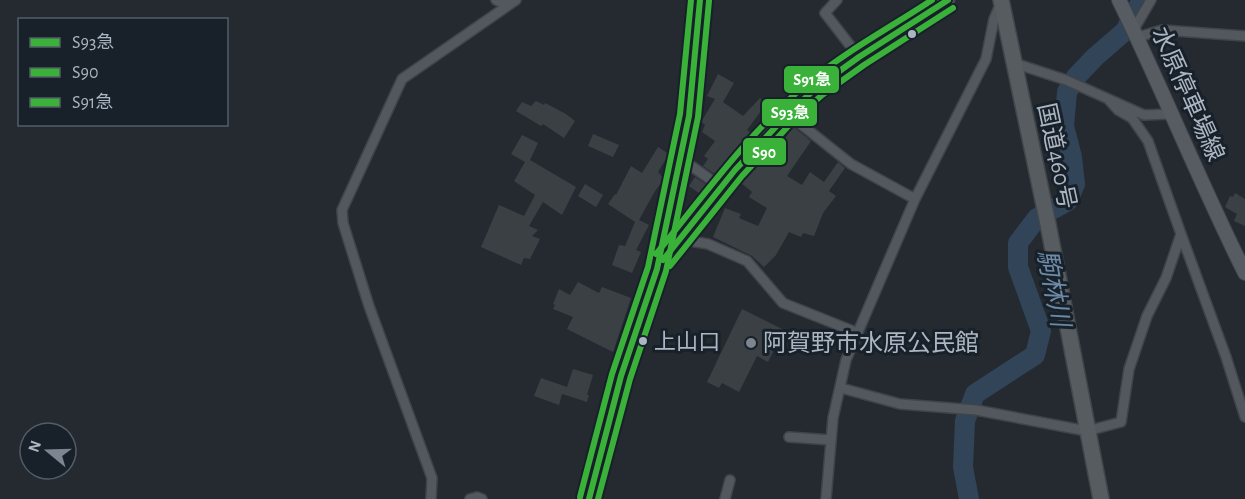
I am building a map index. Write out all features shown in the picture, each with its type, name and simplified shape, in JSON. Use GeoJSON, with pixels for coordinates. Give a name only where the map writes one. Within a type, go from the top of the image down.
{"type":"FeatureCollection","features":[{"type":"Feature","properties":{"kind":"highway","name":"国道460号"},"geometry":{"type":"LineString","coordinates":[[1001,1],[1048,224],[1101,499]]}},
{"type":"Feature","properties":{"kind":"main road"},"geometry":{"type":"LineString","coordinates":[[589,499],[621,376],[657,269],[693,86],[700,0]]}},
{"type":"Feature","properties":{"kind":"main road","name":"水原停車場線"},"geometry":{"type":"LineString","coordinates":[[1121,4],[1245,273]]}},
{"type":"Feature","properties":{"kind":"street"},"geometry":{"type":"LineString","coordinates":[[496,0],[512,3]]}},
{"type":"Feature","properties":{"kind":"street"},"geometry":{"type":"LineString","coordinates":[[837,0],[825,13],[859,57]]}},
{"type":"Feature","properties":{"kind":"street"},"geometry":{"type":"LineString","coordinates":[[657,269],[678,239],[721,188],[788,114],[816,88],[859,57],[948,0]]}},
{"type":"Feature","properties":{"kind":"street"},"geometry":{"type":"LineString","coordinates":[[1136,33],[1151,0]]}},
{"type":"Feature","properties":{"kind":"street"},"geometry":{"type":"LineString","coordinates":[[826,499],[833,418],[846,360],[915,199],[986,59],[994,20],[1001,1]]}},
{"type":"Feature","properties":{"kind":"street"},"geometry":{"type":"LineString","coordinates":[[431,499],[432,478],[369,306],[343,223],[342,210],[402,79],[512,3]]}},
{"type":"Feature","properties":{"kind":"street"},"geometry":{"type":"LineString","coordinates":[[1136,33],[1162,30],[1245,36]]}},
{"type":"Feature","properties":{"kind":"street"},"geometry":{"type":"LineString","coordinates":[[1014,63],[1066,80],[1144,115],[1171,114]]}},
{"type":"Feature","properties":{"kind":"street"},"geometry":{"type":"LineString","coordinates":[[1108,99],[1118,110],[1132,118],[1148,141],[1226,357],[1245,417]]}},
{"type":"Feature","properties":{"kind":"street"},"geometry":{"type":"LineString","coordinates":[[788,114],[851,164],[915,199]]}},
{"type":"Feature","properties":{"kind":"street"},"geometry":{"type":"LineString","coordinates":[[680,158],[721,188]]}},
{"type":"Feature","properties":{"kind":"street"},"geometry":{"type":"LineString","coordinates":[[841,388],[900,404],[976,410],[1087,431],[1121,422],[1129,369],[1147,316],[1166,278],[1181,234]]}},
{"type":"Feature","properties":{"kind":"street"},"geometry":{"type":"LineString","coordinates":[[678,239],[708,244],[747,261],[783,303],[858,333]]}},
{"type":"Feature","properties":{"kind":"street"},"geometry":{"type":"LineString","coordinates":[[789,437],[831,440]]}},
{"type":"Feature","properties":{"kind":"street"},"geometry":{"type":"LineString","coordinates":[[725,499],[730,480]]}},
{"type":"Feature","properties":{"kind":"street"},"geometry":{"type":"LineString","coordinates":[[470,499],[477,496],[483,499]]}},
{"type":"Feature","properties":{"kind":"building"},"geometry":{"type":"Polygon","coordinates":[[[718,74],[734,83],[723,102],[743,116],[760,98],[766,104],[747,130],[756,136],[719,177],[703,166],[708,159],[704,156],[715,141],[702,132],[705,125],[701,122],[715,99],[707,96],[718,74]]]}},
{"type":"Feature","properties":{"kind":"building"},"geometry":{"type":"Polygon","coordinates":[[[536,101],[544,105],[545,103],[575,121],[564,138],[543,124],[541,126],[516,111],[522,102],[531,106],[536,101]]]}},
{"type":"Feature","properties":{"kind":"building"},"geometry":{"type":"Polygon","coordinates":[[[790,124],[811,141],[787,176],[802,185],[810,172],[824,182],[838,162],[845,168],[829,191],[836,196],[823,213],[814,236],[803,233],[801,237],[789,232],[776,255],[764,267],[752,256],[713,237],[725,208],[741,214],[739,218],[758,226],[767,208],[749,197],[752,192],[741,183],[763,155],[769,160],[789,133],[786,130],[790,124]]]}},
{"type":"Feature","properties":{"kind":"building"},"geometry":{"type":"Polygon","coordinates":[[[593,134],[619,145],[613,157],[588,146],[593,134]]]}},
{"type":"Feature","properties":{"kind":"building"},"geometry":{"type":"Polygon","coordinates":[[[522,135],[538,143],[530,160],[576,187],[562,215],[543,202],[529,226],[538,230],[532,236],[540,239],[530,259],[524,258],[521,265],[481,247],[499,205],[524,216],[535,195],[514,181],[525,162],[511,154],[522,135]]]}},
{"type":"Feature","properties":{"kind":"building"},"geometry":{"type":"Polygon","coordinates":[[[658,147],[669,154],[658,172],[664,179],[639,220],[649,225],[636,250],[641,252],[632,273],[612,265],[619,245],[625,246],[635,222],[608,204],[616,195],[631,166],[642,173],[658,147]]]}},
{"type":"Feature","properties":{"kind":"building"},"geometry":{"type":"Polygon","coordinates":[[[695,177],[710,187],[703,196],[689,186],[695,177]]]}},
{"type":"Feature","properties":{"kind":"building"},"geometry":{"type":"Polygon","coordinates":[[[585,184],[603,195],[596,207],[578,196],[585,184]]]}},
{"type":"Feature","properties":{"kind":"building"},"geometry":{"type":"Polygon","coordinates":[[[1235,193],[1245,199],[1245,226],[1234,221],[1237,214],[1225,207],[1230,196],[1233,197],[1235,193]]]}},
{"type":"Feature","properties":{"kind":"building"},"geometry":{"type":"Polygon","coordinates":[[[578,282],[599,293],[602,287],[631,298],[613,352],[567,329],[573,317],[553,309],[559,289],[570,295],[578,282]]]}},
{"type":"Feature","properties":{"kind":"building","name":"阿賀野市水原公民館"},"geometry":{"type":"Polygon","coordinates":[[[742,309],[784,330],[768,362],[757,356],[739,392],[722,383],[719,388],[707,382],[742,309]]]}},
{"type":"Feature","properties":{"kind":"building"},"geometry":{"type":"Polygon","coordinates":[[[573,369],[593,375],[587,402],[562,394],[559,405],[534,396],[541,378],[567,387],[573,369]]]}},
{"type":"Feature","properties":{"kind":"waterway","name":"駒林川"},"geometry":{"type":"LineString","coordinates":[[969,499],[963,467],[965,421],[975,394],[1035,355],[1041,331],[1018,267],[1018,243],[1037,218],[1068,201],[1075,184],[1072,157],[1064,126],[1067,92],[1076,77],[1095,57],[1125,31],[1142,0]]}},
{"type":"Feature","properties":{"kind":"transit line","name":"S91急"},"geometry":{"type":"LineString","coordinates":[[580,497],[612,374],[648,267],[680,114],[691,0]]}},
{"type":"Feature","properties":{"kind":"transit line","name":"S93急"},"geometry":{"type":"LineString","coordinates":[[589,499],[621,376],[657,269],[689,116],[700,0]]}},
{"type":"Feature","properties":{"kind":"transit line","name":"S91急"},"geometry":{"type":"LineString","coordinates":[[656,254],[729,164],[788,100],[839,59],[932,0]]}},
{"type":"Feature","properties":{"kind":"transit line","name":"S93急"},"geometry":{"type":"LineString","coordinates":[[663,260],[735,170],[816,88],[859,57],[948,0]]}},
{"type":"Feature","properties":{"kind":"transit line","name":"S90"},"geometry":{"type":"LineString","coordinates":[[598,499],[630,379],[666,271],[698,117],[709,1]]}},
{"type":"Feature","properties":{"kind":"transit line","name":"S90"},"geometry":{"type":"LineString","coordinates":[[670,266],[742,176],[794,120],[822,95],[864,65],[953,8]]}},
{"type":"Feature","properties":{"kind":"place","name":"上山口"},"geometry":{"type":"Point","coordinates":[643,341]}},
{"type":"Feature","properties":{"kind":"place","name":"阿賀野市水原公民館"},"geometry":{"type":"Point","coordinates":[751,343]}}]}
